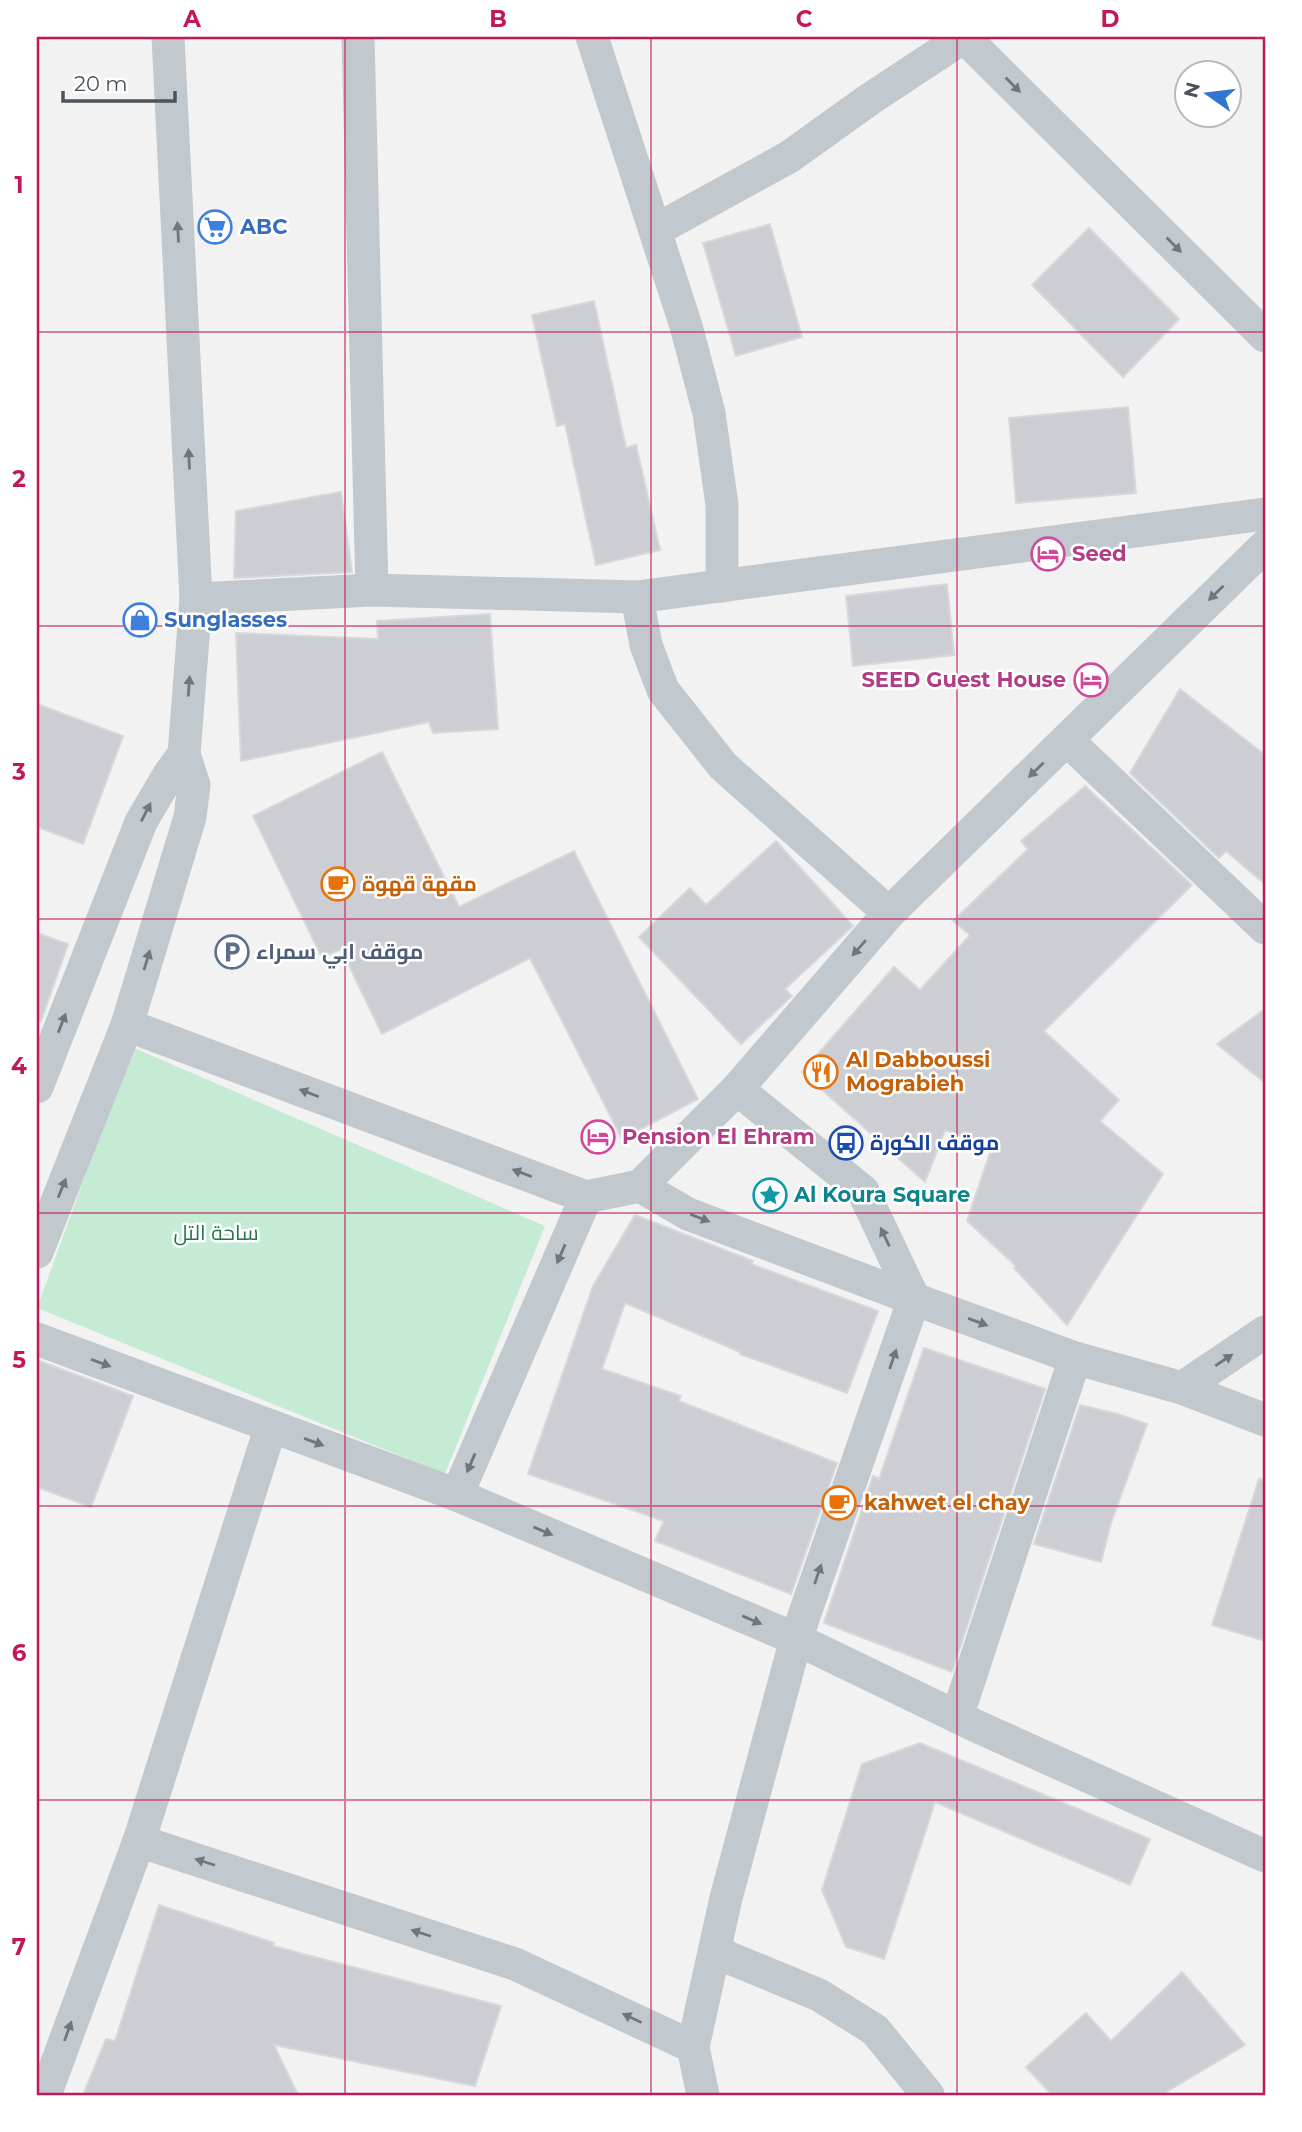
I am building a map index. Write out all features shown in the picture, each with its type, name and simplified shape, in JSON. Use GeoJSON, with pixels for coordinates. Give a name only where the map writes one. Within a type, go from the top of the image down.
{"type":"FeatureCollection","features":[{"type":"Feature","properties":{"kind":"street"},"geometry":{"type":"LineString","coordinates":[[37,1252],[127,1025],[190,817],[194,785],[184,754],[196,599],[168,37]]}},
{"type":"Feature","properties":{"kind":"street"},"geometry":{"type":"LineString","coordinates":[[358,37],[372,590]]}},
{"type":"Feature","properties":{"kind":"street"},"geometry":{"type":"LineString","coordinates":[[592,37],[686,326],[709,414],[722,505],[722,586]]}},
{"type":"Feature","properties":{"kind":"street"},"geometry":{"type":"LineString","coordinates":[[656,230],[789,157],[964,37],[1265,336]]}},
{"type":"Feature","properties":{"kind":"street"},"geometry":{"type":"LineString","coordinates":[[196,599],[372,590],[637,597],[1265,514]]}},
{"type":"Feature","properties":{"kind":"street"},"geometry":{"type":"LineString","coordinates":[[127,1025],[586,1198],[640,1186],[737,1089],[889,914],[1265,546]]}},
{"type":"Feature","properties":{"kind":"street"},"geometry":{"type":"LineString","coordinates":[[637,597],[646,645],[663,690],[714,755],[889,914]]}},
{"type":"Feature","properties":{"kind":"street"},"geometry":{"type":"LineString","coordinates":[[1067,740],[1265,928]]}},
{"type":"Feature","properties":{"kind":"street"},"geometry":{"type":"LineString","coordinates":[[37,1087],[141,822],[184,754]]}},
{"type":"Feature","properties":{"kind":"street"},"geometry":{"type":"LineString","coordinates":[[139,1841],[515,1964],[693,2078],[726,1898],[796,1639],[914,1299],[863,1191],[737,1089]]}},
{"type":"Feature","properties":{"kind":"street"},"geometry":{"type":"LineString","coordinates":[[640,1186],[688,1214],[914,1299],[1075,1358],[1182,1388],[1265,1420]]}},
{"type":"Feature","properties":{"kind":"street"},"geometry":{"type":"LineString","coordinates":[[457,1495],[586,1198]]}},
{"type":"Feature","properties":{"kind":"street"},"geometry":{"type":"LineString","coordinates":[[1182,1388],[1265,1332]]}},
{"type":"Feature","properties":{"kind":"street"},"geometry":{"type":"LineString","coordinates":[[37,1339],[457,1495],[796,1639],[957,1717],[1265,1856]]}},
{"type":"Feature","properties":{"kind":"street"},"geometry":{"type":"LineString","coordinates":[[957,1717],[1075,1358]]}},
{"type":"Feature","properties":{"kind":"street"},"geometry":{"type":"LineString","coordinates":[[44,2095],[139,1841],[271,1426]]}},
{"type":"Feature","properties":{"kind":"street"},"geometry":{"type":"LineString","coordinates":[[715,1952],[819,1995],[875,2030],[928,2095]]}},
{"type":"Feature","properties":{"kind":"green space","name":"ساحة التل"},"geometry":{"type":"Polygon","coordinates":[[[132,1047],[545,1226],[445,1474],[37,1308],[132,1047]]]}},
{"type":"Feature","properties":{"kind":"building"},"geometry":{"type":"Polygon","coordinates":[[[770,224],[802,337],[736,356],[703,243],[770,224]]]}},
{"type":"Feature","properties":{"kind":"building"},"geometry":{"type":"Polygon","coordinates":[[[1089,228],[1179,319],[1123,377],[1032,285],[1089,228]]]}},
{"type":"Feature","properties":{"kind":"building"},"geometry":{"type":"Polygon","coordinates":[[[594,301],[626,448],[636,445],[660,550],[596,565],[565,424],[557,426],[532,315],[594,301]]]}},
{"type":"Feature","properties":{"kind":"building"},"geometry":{"type":"Polygon","coordinates":[[[1128,407],[1136,493],[1016,503],[1009,418],[1128,407]]]}},
{"type":"Feature","properties":{"kind":"building"},"geometry":{"type":"Polygon","coordinates":[[[341,492],[352,572],[234,578],[236,511],[341,492]]]}},
{"type":"Feature","properties":{"kind":"building"},"geometry":{"type":"Polygon","coordinates":[[[947,584],[954,655],[853,666],[846,596],[947,584]]]}},
{"type":"Feature","properties":{"kind":"building"},"geometry":{"type":"Polygon","coordinates":[[[490,614],[498,729],[433,733],[429,722],[241,761],[236,633],[378,639],[377,621],[490,614]]]}},
{"type":"Feature","properties":{"kind":"building"},"geometry":{"type":"Polygon","coordinates":[[[1180,689],[1265,755],[1265,884],[1226,851],[1219,858],[1130,773],[1180,689]]]}},
{"type":"Feature","properties":{"kind":"building"},"geometry":{"type":"Polygon","coordinates":[[[37,704],[123,736],[83,844],[37,827],[37,704]]]}},
{"type":"Feature","properties":{"kind":"building"},"geometry":{"type":"Polygon","coordinates":[[[382,752],[459,907],[574,851],[698,1099],[622,1139],[530,958],[382,1034],[341,949],[322,958],[253,816],[382,752]]]}},
{"type":"Feature","properties":{"kind":"building"},"geometry":{"type":"Polygon","coordinates":[[[1085,786],[1192,885],[1044,1031],[1119,1100],[1100,1121],[1163,1174],[1067,1325],[1014,1268],[1016,1266],[967,1221],[992,1147],[945,1130],[925,1182],[802,1072],[894,967],[920,990],[970,935],[953,921],[1028,849],[1021,841],[1085,786]]]}},
{"type":"Feature","properties":{"kind":"building"},"geometry":{"type":"Polygon","coordinates":[[[776,841],[853,926],[785,989],[792,996],[741,1044],[639,937],[690,888],[706,905],[776,841]]]}},
{"type":"Feature","properties":{"kind":"building"},"geometry":{"type":"Polygon","coordinates":[[[37,933],[68,944],[41,1021],[37,1021],[37,933]]]}},
{"type":"Feature","properties":{"kind":"building"},"geometry":{"type":"Polygon","coordinates":[[[1265,1009],[1265,1083],[1217,1044],[1265,1009]]]}},
{"type":"Feature","properties":{"kind":"building"},"geometry":{"type":"Polygon","coordinates":[[[635,1215],[753,1261],[751,1264],[878,1311],[847,1393],[740,1354],[625,1303],[602,1369],[681,1396],[679,1401],[837,1463],[791,1594],[655,1541],[664,1521],[528,1474],[593,1286],[635,1215]]]}},
{"type":"Feature","properties":{"kind":"building"},"geometry":{"type":"Polygon","coordinates":[[[924,1348],[1045,1389],[952,1672],[824,1623],[873,1476],[879,1479],[924,1348]]]}},
{"type":"Feature","properties":{"kind":"building"},"geometry":{"type":"Polygon","coordinates":[[[37,1360],[133,1396],[91,1507],[37,1487],[37,1360]]]}},
{"type":"Feature","properties":{"kind":"building"},"geometry":{"type":"Polygon","coordinates":[[[1080,1405],[1147,1424],[1111,1523],[1101,1562],[1034,1544],[1080,1405]]]}},
{"type":"Feature","properties":{"kind":"building"},"geometry":{"type":"Polygon","coordinates":[[[1259,1479],[1265,1480],[1265,1641],[1212,1625],[1259,1479]]]}},
{"type":"Feature","properties":{"kind":"building"},"geometry":{"type":"Polygon","coordinates":[[[920,1743],[1150,1839],[1130,1885],[935,1802],[884,1959],[846,1947],[822,1890],[862,1764],[920,1743]]]}},
{"type":"Feature","properties":{"kind":"building"},"geometry":{"type":"Polygon","coordinates":[[[159,1905],[274,1943],[273,1946],[501,2006],[475,2086],[274,2045],[298,2095],[83,2095],[106,2039],[115,2041],[159,1905]]]}},
{"type":"Feature","properties":{"kind":"building"},"geometry":{"type":"Polygon","coordinates":[[[1182,1972],[1245,2045],[1161,2095],[1052,2095],[1026,2067],[1086,2013],[1111,2041],[1182,1972]]]}},
{"type":"Feature","properties":{"kind":"place","name":"ABC"},"geometry":{"type":"Point","coordinates":[215,227]}},
{"type":"Feature","properties":{"kind":"place","name":"Seed"},"geometry":{"type":"Point","coordinates":[1048,554]}},
{"type":"Feature","properties":{"kind":"place","name":"Sunglasses"},"geometry":{"type":"Point","coordinates":[140,620]}},
{"type":"Feature","properties":{"kind":"place","name":"SEED Guest House"},"geometry":{"type":"Point","coordinates":[1091,680]}},
{"type":"Feature","properties":{"kind":"place","name":"مقهة قهوة"},"geometry":{"type":"Point","coordinates":[338,884]}},
{"type":"Feature","properties":{"kind":"place","name":"موقف ابي سمراء"},"geometry":{"type":"Point","coordinates":[232,952]}},
{"type":"Feature","properties":{"kind":"place","name":"Al Dabboussi Mograbieh"},"geometry":{"type":"Point","coordinates":[821,1072]}},
{"type":"Feature","properties":{"kind":"place","name":"Pension El Ehram"},"geometry":{"type":"Point","coordinates":[598,1137]}},
{"type":"Feature","properties":{"kind":"place","name":"موقف الكورة"},"geometry":{"type":"Point","coordinates":[846,1143]}},
{"type":"Feature","properties":{"kind":"place","name":"Al Koura Square"},"geometry":{"type":"Point","coordinates":[770,1195]}},
{"type":"Feature","properties":{"kind":"place","name":"kahwet el chay"},"geometry":{"type":"Point","coordinates":[839,1503]}}]}
